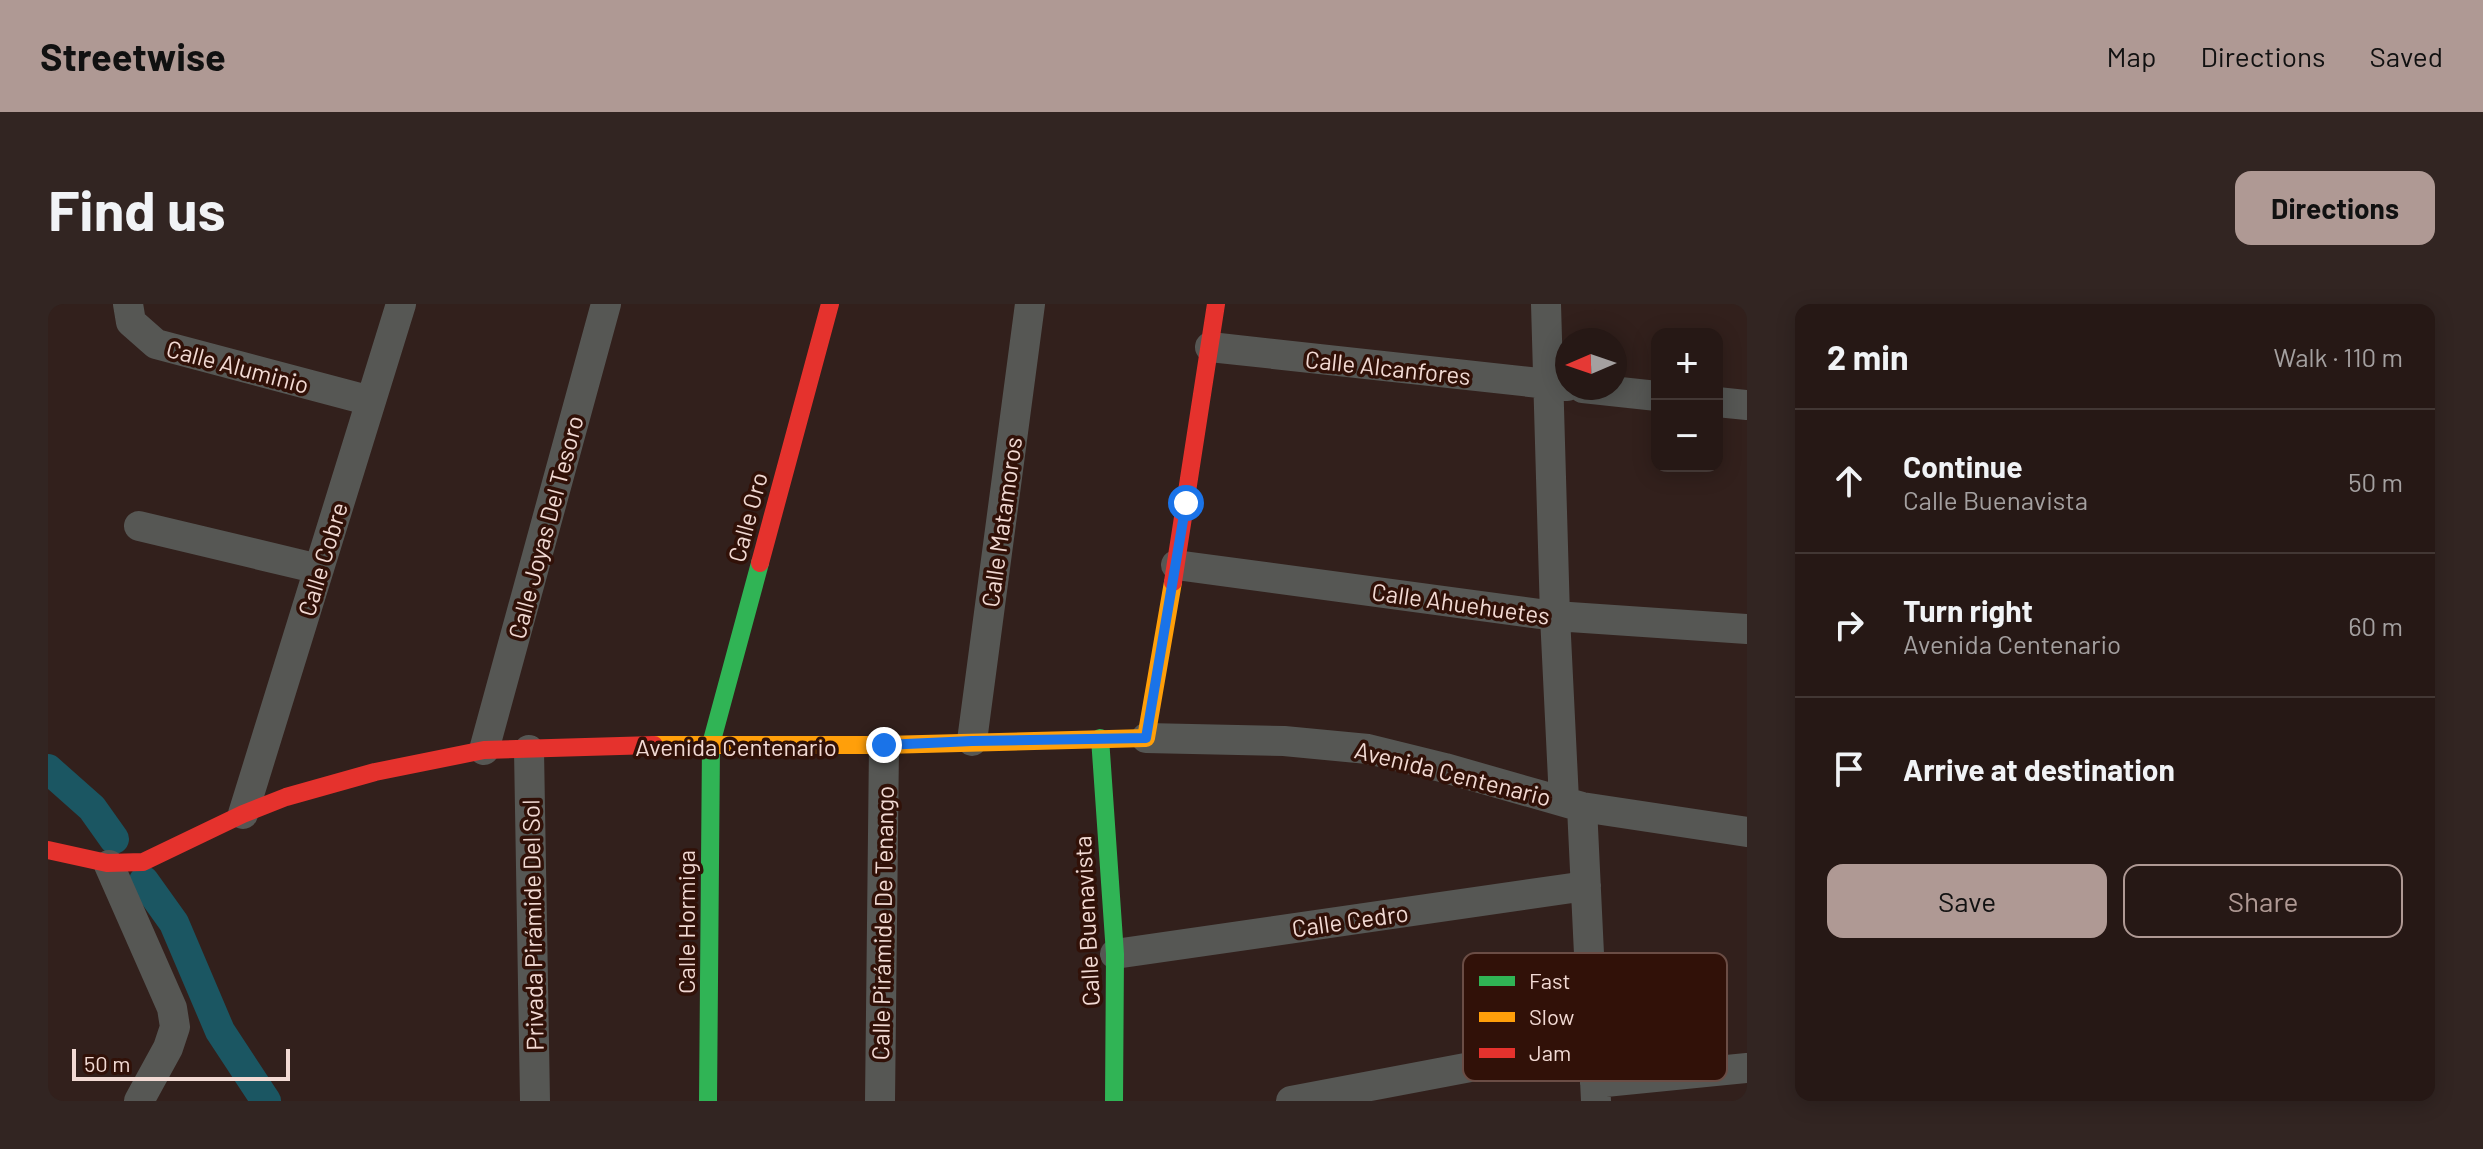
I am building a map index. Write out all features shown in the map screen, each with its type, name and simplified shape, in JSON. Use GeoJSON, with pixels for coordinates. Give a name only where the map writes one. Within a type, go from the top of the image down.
{"type":"FeatureCollection","features":[{"type":"Feature","properties":{"kind":"street","name":"Calle Aluminio"},"geometry":{"type":"LineString","coordinates":[[128,304],[131,322],[156,344],[371,401]]}},
{"type":"Feature","properties":{"kind":"street","name":"Calle Cobre"},"geometry":{"type":"LineString","coordinates":[[243,814],[401,304]]}},
{"type":"Feature","properties":{"kind":"street","name":"Calle Joyas Del Tesoro"},"geometry":{"type":"LineString","coordinates":[[484,750],[606,304]]}},
{"type":"Feature","properties":{"kind":"street","name":"Calle Oro"},"geometry":{"type":"LineString","coordinates":[[711,744],[830,304]]}},
{"type":"Feature","properties":{"kind":"street","name":"Calle Matamoros"},"geometry":{"type":"LineString","coordinates":[[972,741],[1030,304]]}},
{"type":"Feature","properties":{"kind":"street"},"geometry":{"type":"LineString","coordinates":[[1146,738],[1216,304]]}},
{"type":"Feature","properties":{"kind":"street"},"geometry":{"type":"LineString","coordinates":[[1546,304],[1555,365]]}},
{"type":"Feature","properties":{"kind":"street","name":"Calle Alcanfores"},"geometry":{"type":"LineString","coordinates":[[1210,347],[1555,385]]}},
{"type":"Feature","properties":{"kind":"street"},"geometry":{"type":"LineString","coordinates":[[1627,393],[1651,395]]}},
{"type":"Feature","properties":{"kind":"street"},"geometry":{"type":"LineString","coordinates":[[1558,400],[1555,616],[1573,804],[1586,886],[1589,953]]}},
{"type":"Feature","properties":{"kind":"street"},"geometry":{"type":"LineString","coordinates":[[1723,403],[1747,405]]}},
{"type":"Feature","properties":{"kind":"street"},"geometry":{"type":"LineString","coordinates":[[139,526],[319,569]]}},
{"type":"Feature","properties":{"kind":"street","name":"Calle Ahuehuetes"},"geometry":{"type":"LineString","coordinates":[[1176,565],[1555,616],[1747,629]]}},
{"type":"Feature","properties":{"kind":"street","name":"Avenida Centenario"},"geometry":{"type":"LineString","coordinates":[[48,850],[109,865],[143,862],[286,797],[345,780],[484,750],[711,744],[884,745],[1100,738],[1284,741],[1368,749],[1573,804],[1747,832]]}},
{"type":"Feature","properties":{"kind":"street","name":"Calle Buenavista"},"geometry":{"type":"LineString","coordinates":[[1100,738],[1115,954],[1114,1101]]}},
{"type":"Feature","properties":{"kind":"street","name":"Calle Hormiga"},"geometry":{"type":"LineString","coordinates":[[708,1101],[711,744]]}},
{"type":"Feature","properties":{"kind":"street","name":"Calle Pirámide De Tenango"},"geometry":{"type":"LineString","coordinates":[[880,1101],[884,745]]}},
{"type":"Feature","properties":{"kind":"street","name":"Privada Pirámide Del Sol"},"geometry":{"type":"LineString","coordinates":[[529,750],[535,1101]]}},
{"type":"Feature","properties":{"kind":"street"},"geometry":{"type":"LineString","coordinates":[[109,865],[172,1008],[175,1027],[168,1048],[139,1101]]}},
{"type":"Feature","properties":{"kind":"street","name":"Calle Cedro"},"geometry":{"type":"LineString","coordinates":[[1115,954],[1586,886]]}},
{"type":"Feature","properties":{"kind":"street"},"geometry":{"type":"LineString","coordinates":[[1291,1101],[1463,1068]]}},
{"type":"Feature","properties":{"kind":"street"},"geometry":{"type":"LineString","coordinates":[[1727,1071],[1747,1068]]}},
{"type":"Feature","properties":{"kind":"street"},"geometry":{"type":"LineString","coordinates":[[1595,1092],[1665,1081]]}},
{"type":"Feature","properties":{"kind":"waterway"},"geometry":{"type":"LineString","coordinates":[[48,769],[92,808],[114,839]]}},
{"type":"Feature","properties":{"kind":"waterway"},"geometry":{"type":"LineString","coordinates":[[144,881],[174,923],[220,1031],[266,1101]]}},
{"type":"Feature","properties":{"kind":"traffic: fast"},"geometry":{"type":"LineString","coordinates":[[708,1101],[711,744],[760,563]]}},
{"type":"Feature","properties":{"kind":"traffic: fast"},"geometry":{"type":"LineString","coordinates":[[1100,738],[1115,954],[1114,1101]]}},
{"type":"Feature","properties":{"kind":"traffic: slow"},"geometry":{"type":"LineString","coordinates":[[654,745],[884,745],[1146,738],[1173,582]]}},
{"type":"Feature","properties":{"kind":"traffic: jam"},"geometry":{"type":"LineString","coordinates":[[760,563],[830,304]]}},
{"type":"Feature","properties":{"kind":"traffic: jam"},"geometry":{"type":"LineString","coordinates":[[1173,582],[1216,304]]}},
{"type":"Feature","properties":{"kind":"traffic: jam"},"geometry":{"type":"LineString","coordinates":[[48,850],[107,863],[143,862],[286,797],[375,772],[484,750],[654,745]]}},
{"type":"Feature","properties":{"kind":"route"},"geometry":{"type":"LineString","coordinates":[[884,745],[1146,738],[1186,503]]}}]}
